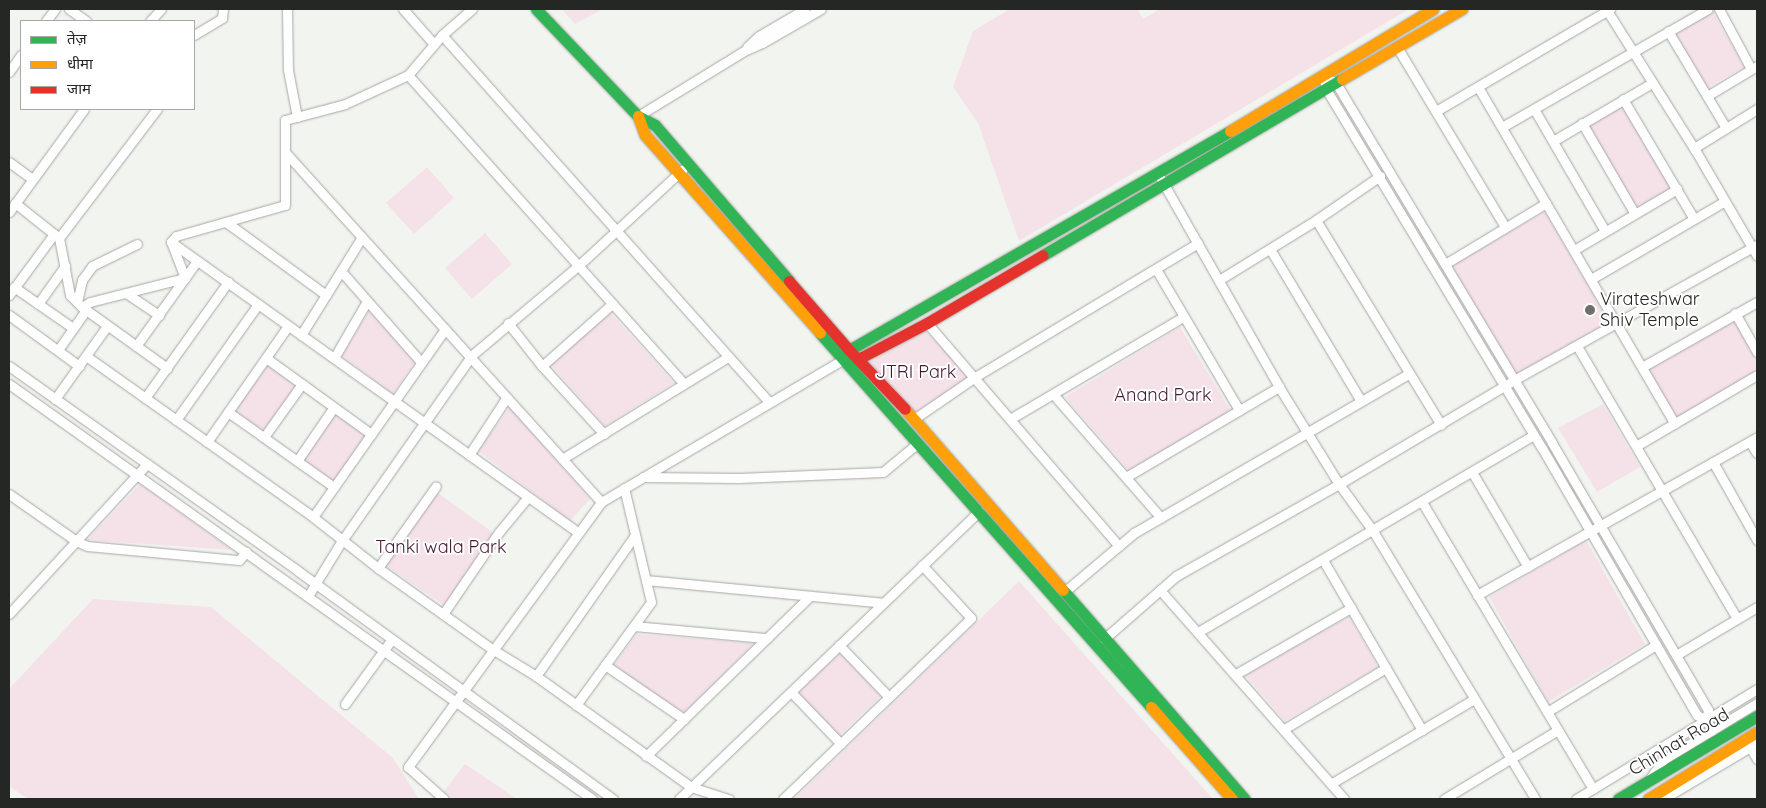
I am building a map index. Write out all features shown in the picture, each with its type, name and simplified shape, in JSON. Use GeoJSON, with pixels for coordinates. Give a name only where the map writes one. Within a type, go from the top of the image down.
{"type":"FeatureCollection","features":[{"type":"Feature","properties":{"kind":"street"},"geometry":{"type":"LineString","coordinates":[[47,20],[55,9]]}},
{"type":"Feature","properties":{"kind":"street"},"geometry":{"type":"LineString","coordinates":[[69,9],[85,20]]}},
{"type":"Feature","properties":{"kind":"street"},"geometry":{"type":"LineString","coordinates":[[151,20],[161,9]]}},
{"type":"Feature","properties":{"kind":"street"},"geometry":{"type":"LineString","coordinates":[[195,34],[222,18],[223,9]]}},
{"type":"Feature","properties":{"kind":"street"},"geometry":{"type":"LineString","coordinates":[[287,9],[288,70],[297,117]]}},
{"type":"Feature","properties":{"kind":"street"},"geometry":{"type":"LineString","coordinates":[[403,9],[434,44]]}},
{"type":"Feature","properties":{"kind":"street"},"geometry":{"type":"LineString","coordinates":[[171,242],[176,236],[285,205],[285,120],[344,104],[408,75],[442,35],[472,9]]}},
{"type":"Feature","properties":{"kind":"street"},"geometry":{"type":"LineString","coordinates":[[536,9],[638,116],[655,125],[918,443],[1232,799]]}},
{"type":"Feature","properties":{"kind":"street"},"geometry":{"type":"LineString","coordinates":[[744,51],[759,36],[805,9]]}},
{"type":"Feature","properties":{"kind":"street"},"geometry":{"type":"LineString","coordinates":[[638,116],[744,51],[762,43],[821,9]]}},
{"type":"Feature","properties":{"kind":"street"},"geometry":{"type":"LineString","coordinates":[[444,799],[408,767],[577,532],[601,502],[846,354],[1158,174],[1433,9]]}},
{"type":"Feature","properties":{"kind":"street"},"geometry":{"type":"LineString","coordinates":[[857,359],[927,323],[1462,9]]}},
{"type":"Feature","properties":{"kind":"street"},"geometry":{"type":"LineString","coordinates":[[1104,639],[1176,576],[1440,425],[1514,380],[1756,250],[1608,9],[1436,111]]}},
{"type":"Feature","properties":{"kind":"street"},"geometry":{"type":"LineString","coordinates":[[1502,127],[1708,9]]}},
{"type":"Feature","properties":{"kind":"street"},"geometry":{"type":"LineString","coordinates":[[1707,96],[1754,67],[1720,9]]}},
{"type":"Feature","properties":{"kind":"street"},"geometry":{"type":"LineString","coordinates":[[1668,31],[1726,128]]}},
{"type":"Feature","properties":{"kind":"street"},"geometry":{"type":"LineString","coordinates":[[442,35],[768,402]]}},
{"type":"Feature","properties":{"kind":"street"},"geometry":{"type":"LineString","coordinates":[[1397,47],[1505,227]]}},
{"type":"Feature","properties":{"kind":"street"},"geometry":{"type":"LineString","coordinates":[[9,72],[20,56]]}},
{"type":"Feature","properties":{"kind":"street"},"geometry":{"type":"LineString","coordinates":[[408,75],[684,384]]}},
{"type":"Feature","properties":{"kind":"street"},"geometry":{"type":"LineString","coordinates":[[1323,75],[1445,264],[1514,380],[1708,710],[1706,720]]}},
{"type":"Feature","properties":{"kind":"street"},"geometry":{"type":"LineString","coordinates":[[1553,141],[1652,83]]}},
{"type":"Feature","properties":{"kind":"street"},"geometry":{"type":"LineString","coordinates":[[1331,86],[1380,176],[1697,715],[1706,720],[1712,730]]}},
{"type":"Feature","properties":{"kind":"street"},"geometry":{"type":"LineString","coordinates":[[1478,87],[1675,424]]}},
{"type":"Feature","properties":{"kind":"street"},"geometry":{"type":"LineString","coordinates":[[1623,99],[1694,219]]}},
{"type":"Feature","properties":{"kind":"street"},"geometry":{"type":"LineString","coordinates":[[1534,109],[1606,231]]}},
{"type":"Feature","properties":{"kind":"street"},"geometry":{"type":"LineString","coordinates":[[1694,148],[1757,109]]}},
{"type":"Feature","properties":{"kind":"street"},"geometry":{"type":"LineString","coordinates":[[9,212],[83,110]]}},
{"type":"Feature","properties":{"kind":"street"},"geometry":{"type":"LineString","coordinates":[[73,328],[38,304],[11,291],[156,110]]}},
{"type":"Feature","properties":{"kind":"street"},"geometry":{"type":"LineString","coordinates":[[638,116],[645,135],[846,354],[857,359],[914,419],[1104,639],[1246,799]]}},
{"type":"Feature","properties":{"kind":"street"},"geometry":{"type":"LineString","coordinates":[[1582,123],[1635,214]]}},
{"type":"Feature","properties":{"kind":"street"},"geometry":{"type":"LineString","coordinates":[[285,152],[601,502]]}},
{"type":"Feature","properties":{"kind":"street"},"geometry":{"type":"LineString","coordinates":[[9,162],[32,179]]}},
{"type":"Feature","properties":{"kind":"street"},"geometry":{"type":"LineString","coordinates":[[308,596],[341,542],[471,356],[578,266],[688,163]]}},
{"type":"Feature","properties":{"kind":"street"},"geometry":{"type":"LineString","coordinates":[[1158,174],[1279,387],[1338,484],[1373,531],[1535,799]]}},
{"type":"Feature","properties":{"kind":"street"},"geometry":{"type":"LineString","coordinates":[[1219,280],[1316,220],[1380,176]]}},
{"type":"Feature","properties":{"kind":"street"},"geometry":{"type":"LineString","coordinates":[[1574,250],[1677,189]]}},
{"type":"Feature","properties":{"kind":"street"},"geometry":{"type":"LineString","coordinates":[[1591,280],[1725,200]]}},
{"type":"Feature","properties":{"kind":"street"},"geometry":{"type":"LineString","coordinates":[[1445,264],[1546,202]]}},
{"type":"Feature","properties":{"kind":"street"},"geometry":{"type":"LineString","coordinates":[[15,203],[56,236],[70,295],[107,326],[167,368]]}},
{"type":"Feature","properties":{"kind":"street"},"geometry":{"type":"LineString","coordinates":[[1316,220],[1440,425]]}},
{"type":"Feature","properties":{"kind":"street"},"geometry":{"type":"LineString","coordinates":[[226,222],[326,294]]}},
{"type":"Feature","properties":{"kind":"street"},"geometry":{"type":"LineString","coordinates":[[301,335],[362,237]]}},
{"type":"Feature","properties":{"kind":"street"},"geometry":{"type":"LineString","coordinates":[[171,242],[577,532]]}},
{"type":"Feature","properties":{"kind":"street"},"geometry":{"type":"LineString","coordinates":[[171,242],[185,278]]}},
{"type":"Feature","properties":{"kind":"street"},"geometry":{"type":"LineString","coordinates":[[914,419],[975,377],[1198,243]]}},
{"type":"Feature","properties":{"kind":"street"},"geometry":{"type":"LineString","coordinates":[[58,350],[73,328],[82,306],[82,280],[92,266],[137,244]]}},
{"type":"Feature","properties":{"kind":"street"},"geometry":{"type":"LineString","coordinates":[[1270,249],[1361,401]]}},
{"type":"Feature","properties":{"kind":"street"},"geometry":{"type":"LineString","coordinates":[[136,346],[197,261]]}},
{"type":"Feature","properties":{"kind":"street"},"geometry":{"type":"LineString","coordinates":[[38,304],[64,266]]}},
{"type":"Feature","properties":{"kind":"street"},"geometry":{"type":"LineString","coordinates":[[1156,269],[1239,410]]}},
{"type":"Feature","properties":{"kind":"street"},"geometry":{"type":"LineString","coordinates":[[341,271],[421,362]]}},
{"type":"Feature","properties":{"kind":"street"},"geometry":{"type":"LineString","coordinates":[[82,306],[90,302],[185,278]]}},
{"type":"Feature","properties":{"kind":"street"},"geometry":{"type":"LineString","coordinates":[[145,398],[228,282]]}},
{"type":"Feature","properties":{"kind":"street"},"geometry":{"type":"LineString","coordinates":[[126,293],[159,315]]}},
{"type":"Feature","properties":{"kind":"street"},"geometry":{"type":"LineString","coordinates":[[334,358],[368,301]]}},
{"type":"Feature","properties":{"kind":"street"},"geometry":{"type":"LineString","coordinates":[[1642,367],[1757,302]]}},
{"type":"Feature","properties":{"kind":"street"},"geometry":{"type":"LineString","coordinates":[[176,420],[258,304]]}},
{"type":"Feature","properties":{"kind":"street"},"geometry":{"type":"LineString","coordinates":[[542,366],[612,304]]}},
{"type":"Feature","properties":{"kind":"street"},"geometry":{"type":"LineString","coordinates":[[1735,313],[1757,352]]}},
{"type":"Feature","properties":{"kind":"street"},"geometry":{"type":"LineString","coordinates":[[9,315],[79,366]]}},
{"type":"Feature","properties":{"kind":"street"},"geometry":{"type":"LineString","coordinates":[[1010,420],[1183,317]]}},
{"type":"Feature","properties":{"kind":"street"},"geometry":{"type":"LineString","coordinates":[[1477,342],[1478,320]]}},
{"type":"Feature","properties":{"kind":"street"},"geometry":{"type":"LineString","coordinates":[[508,323],[542,366],[604,434]]}},
{"type":"Feature","properties":{"kind":"street"},"geometry":{"type":"LineString","coordinates":[[927,323],[1119,546]]}},
{"type":"Feature","properties":{"kind":"street"},"geometry":{"type":"LineString","coordinates":[[56,399],[107,326]]}},
{"type":"Feature","properties":{"kind":"street"},"geometry":{"type":"LineString","coordinates":[[207,442],[288,326]]}},
{"type":"Feature","properties":{"kind":"street"},"geometry":{"type":"LineString","coordinates":[[313,518],[445,329]]}},
{"type":"Feature","properties":{"kind":"street"},"geometry":{"type":"LineString","coordinates":[[1577,346],[1737,619]]}},
{"type":"Feature","properties":{"kind":"street"},"geometry":{"type":"LineString","coordinates":[[86,356],[313,518],[341,542],[492,649],[536,676],[691,788],[729,799]]}},
{"type":"Feature","properties":{"kind":"street"},"geometry":{"type":"LineString","coordinates":[[562,459],[728,357]]}},
{"type":"Feature","properties":{"kind":"street"},"geometry":{"type":"LineString","coordinates":[[266,358],[371,434]]}},
{"type":"Feature","properties":{"kind":"street"},"geometry":{"type":"LineString","coordinates":[[9,366],[463,690],[600,796],[613,799]]}},
{"type":"Feature","properties":{"kind":"street"},"geometry":{"type":"LineString","coordinates":[[1064,592],[1134,533],[1408,374]]}},
{"type":"Feature","properties":{"kind":"street"},"geometry":{"type":"LineString","coordinates":[[1636,446],[1757,375]]}},
{"type":"Feature","properties":{"kind":"street"},"geometry":{"type":"LineString","coordinates":[[9,384],[592,799]]}},
{"type":"Feature","properties":{"kind":"street"},"geometry":{"type":"LineString","coordinates":[[264,437],[302,384]]}},
{"type":"Feature","properties":{"kind":"street"},"geometry":{"type":"LineString","coordinates":[[1126,477],[1279,387]]}},
{"type":"Feature","properties":{"kind":"street"},"geometry":{"type":"LineString","coordinates":[[1053,394],[1161,518]]}},
{"type":"Feature","properties":{"kind":"street"},"geometry":{"type":"LineString","coordinates":[[469,455],[507,397]]}},
{"type":"Feature","properties":{"kind":"street"},"geometry":{"type":"LineString","coordinates":[[297,461],[334,408]]}},
{"type":"Feature","properties":{"kind":"street"},"geometry":{"type":"LineString","coordinates":[[228,412],[334,487]]}},
{"type":"Feature","properties":{"kind":"street"},"geometry":{"type":"LineString","coordinates":[[1198,632],[1534,435]]}},
{"type":"Feature","properties":{"kind":"street"},"geometry":{"type":"LineString","coordinates":[[1478,595],[1754,439],[1757,453]]}},
{"type":"Feature","properties":{"kind":"street"},"geometry":{"type":"LineString","coordinates":[[643,477],[739,478],[883,472],[918,443]]}},
{"type":"Feature","properties":{"kind":"street"},"geometry":{"type":"LineString","coordinates":[[1713,462],[1757,540]]}},
{"type":"Feature","properties":{"kind":"street"},"geometry":{"type":"LineString","coordinates":[[9,613],[147,464]]}},
{"type":"Feature","properties":{"kind":"street"},"geometry":{"type":"LineString","coordinates":[[1472,472],[1528,567]]}},
{"type":"Feature","properties":{"kind":"street"},"geometry":{"type":"LineString","coordinates":[[378,568],[436,486]]}},
{"type":"Feature","properties":{"kind":"street"},"geometry":{"type":"LineString","coordinates":[[576,705],[651,602],[624,488]]}},
{"type":"Feature","properties":{"kind":"street"},"geometry":{"type":"LineString","coordinates":[[9,494],[76,541],[87,546],[239,560],[246,552]]}},
{"type":"Feature","properties":{"kind":"street"},"geometry":{"type":"LineString","coordinates":[[442,614],[499,532],[528,497]]}},
{"type":"Feature","properties":{"kind":"street"},"geometry":{"type":"LineString","coordinates":[[1422,502],[1593,789]]}},
{"type":"Feature","properties":{"kind":"street"},"geometry":{"type":"LineString","coordinates":[[679,799],[979,511]]}},
{"type":"Feature","properties":{"kind":"street"},"geometry":{"type":"LineString","coordinates":[[536,676],[635,535]]}},
{"type":"Feature","properties":{"kind":"street"},"geometry":{"type":"LineString","coordinates":[[1323,560],[1422,730]]}},
{"type":"Feature","properties":{"kind":"street"},"geometry":{"type":"LineString","coordinates":[[783,799],[971,618],[922,566]]}},
{"type":"Feature","properties":{"kind":"street"},"geometry":{"type":"LineString","coordinates":[[646,580],[883,603]]}},
{"type":"Feature","properties":{"kind":"street"},"geometry":{"type":"LineString","coordinates":[[1160,590],[1332,783],[1344,799]]}},
{"type":"Feature","properties":{"kind":"street"},"geometry":{"type":"LineString","coordinates":[[646,756],[810,596]]}},
{"type":"Feature","properties":{"kind":"street"},"geometry":{"type":"LineString","coordinates":[[1676,655],[1757,607]]}},
{"type":"Feature","properties":{"kind":"street"},"geometry":{"type":"LineString","coordinates":[[1236,674],[1351,608]]}},
{"type":"Feature","properties":{"kind":"street"},"geometry":{"type":"LineString","coordinates":[[634,626],[767,638]]}},
{"type":"Feature","properties":{"kind":"street"},"geometry":{"type":"LineString","coordinates":[[345,704],[392,639]]}},
{"type":"Feature","properties":{"kind":"street"},"geometry":{"type":"LineString","coordinates":[[839,645],[889,697]]}},
{"type":"Feature","properties":{"kind":"street"},"geometry":{"type":"LineString","coordinates":[[1547,712],[1656,645]]}},
{"type":"Feature","properties":{"kind":"street"},"geometry":{"type":"LineString","coordinates":[[604,666],[684,719]]}},
{"type":"Feature","properties":{"kind":"street"},"geometry":{"type":"LineString","coordinates":[[1284,729],[1386,668]]}},
{"type":"Feature","properties":{"kind":"street"},"geometry":{"type":"LineString","coordinates":[[1576,799],[1757,689]]}},
{"type":"Feature","properties":{"kind":"street"},"geometry":{"type":"LineString","coordinates":[[791,692],[841,744]]}},
{"type":"Feature","properties":{"kind":"street"},"geometry":{"type":"LineString","coordinates":[[1332,783],[1474,699]]}},
{"type":"Feature","properties":{"kind":"street"},"geometry":{"type":"LineString","coordinates":[[1648,782],[1663,760],[1757,703]]}},
{"type":"Feature","properties":{"kind":"street","name":"Chinhat Road"},"geometry":{"type":"LineString","coordinates":[[1618,799],[1757,716]]}},
{"type":"Feature","properties":{"kind":"street"},"geometry":{"type":"LineString","coordinates":[[1444,799],[1558,730]]}},
{"type":"Feature","properties":{"kind":"street"},"geometry":{"type":"LineString","coordinates":[[1648,799],[1757,732]]}},
{"type":"Feature","properties":{"kind":"street"},"geometry":{"type":"LineString","coordinates":[[1663,799],[1754,745],[1757,759]]}},
{"type":"Feature","properties":{"kind":"street"},"geometry":{"type":"LineString","coordinates":[[1646,757],[1663,760]]}},
{"type":"Feature","properties":{"kind":"green space"},"geometry":{"type":"Polygon","coordinates":[[[562,9],[603,9],[575,24],[562,9]]]}},
{"type":"Feature","properties":{"kind":"green space"},"geometry":{"type":"Polygon","coordinates":[[[1010,9],[1137,9],[1143,19],[1160,9],[1409,9],[1019,241],[978,123],[953,87],[973,31],[1010,9]]]}},
{"type":"Feature","properties":{"kind":"green space"},"geometry":{"type":"Polygon","coordinates":[[[1713,12],[1744,67],[1707,88],[1675,33],[1713,12]]]}},
{"type":"Feature","properties":{"kind":"green space"},"geometry":{"type":"Polygon","coordinates":[[[1622,103],[1673,189],[1636,212],[1586,125],[1622,103]]]}},
{"type":"Feature","properties":{"kind":"green space"},"geometry":{"type":"Polygon","coordinates":[[[427,167],[454,198],[414,234],[386,203],[427,167]]]}},
{"type":"Feature","properties":{"kind":"green space"},"geometry":{"type":"Polygon","coordinates":[[[1545,212],[1609,322],[1515,375],[1451,265],[1545,212]]]}},
{"type":"Feature","properties":{"kind":"green space"},"geometry":{"type":"Polygon","coordinates":[[[485,233],[512,264],[472,299],[445,268],[485,233]]]}},
{"type":"Feature","properties":{"kind":"green space"},"geometry":{"type":"Polygon","coordinates":[[[369,311],[415,362],[393,394],[342,356],[369,311]]]}},
{"type":"Feature","properties":{"kind":"green space"},"geometry":{"type":"Polygon","coordinates":[[[609,311],[674,383],[605,426],[551,365],[609,311]]]}},
{"type":"Feature","properties":{"kind":"green space"},"geometry":{"type":"Polygon","coordinates":[[[1734,319],[1757,359],[1757,372],[1675,420],[1646,368],[1734,319]]]}},
{"type":"Feature","properties":{"kind":"green space","name":"Anand Park"},"geometry":{"type":"Polygon","coordinates":[[[1180,327],[1231,411],[1130,472],[1065,397],[1180,327]]]}},
{"type":"Feature","properties":{"kind":"green space","name":"JTRI Park"},"geometry":{"type":"Polygon","coordinates":[[[924,330],[970,376],[909,417],[865,365],[924,330]]]}},
{"type":"Feature","properties":{"kind":"green space"},"geometry":{"type":"Polygon","coordinates":[[[268,364],[298,385],[264,432],[235,411],[268,364]]]}},
{"type":"Feature","properties":{"kind":"green space"},"geometry":{"type":"Polygon","coordinates":[[[1603,404],[1640,467],[1597,492],[1558,428],[1603,404]]]}},
{"type":"Feature","properties":{"kind":"green space"},"geometry":{"type":"Polygon","coordinates":[[[510,407],[590,499],[570,521],[478,451],[510,407]]]}},
{"type":"Feature","properties":{"kind":"green space"},"geometry":{"type":"Polygon","coordinates":[[[336,412],[367,435],[334,482],[302,460],[336,412]]]}},
{"type":"Feature","properties":{"kind":"green space"},"geometry":{"type":"Polygon","coordinates":[[[140,484],[232,550],[87,540],[140,484]]]}},
{"type":"Feature","properties":{"kind":"green space","name":"Tanki wala Park"},"geometry":{"type":"Polygon","coordinates":[[[435,491],[495,534],[445,606],[385,565],[435,491]]]}},
{"type":"Feature","properties":{"kind":"green space"},"geometry":{"type":"Polygon","coordinates":[[[1586,540],[1645,644],[1548,702],[1489,597],[1586,540]]]}},
{"type":"Feature","properties":{"kind":"green space"},"geometry":{"type":"Polygon","coordinates":[[[1019,581],[1213,799],[794,799],[1019,581]]]}},
{"type":"Feature","properties":{"kind":"green space"},"geometry":{"type":"Polygon","coordinates":[[[93,599],[211,607],[393,758],[419,799],[28,799],[9,786],[9,689],[93,599]]]}},
{"type":"Feature","properties":{"kind":"green space"},"geometry":{"type":"Polygon","coordinates":[[[1349,616],[1378,667],[1285,721],[1245,675],[1349,616]]]}},
{"type":"Feature","properties":{"kind":"green space"},"geometry":{"type":"Polygon","coordinates":[[[637,634],[754,643],[684,713],[613,666],[637,634]]]}},
{"type":"Feature","properties":{"kind":"green space"},"geometry":{"type":"Polygon","coordinates":[[[840,653],[881,696],[839,736],[798,693],[840,653]]]}},
{"type":"Feature","properties":{"kind":"green space"},"geometry":{"type":"Polygon","coordinates":[[[465,764],[517,799],[453,799],[444,791],[465,764]]]}},
{"type":"Feature","properties":{"kind":"traffic: fast"},"geometry":{"type":"LineString","coordinates":[[536,9],[638,116],[655,125],[789,281]]}},
{"type":"Feature","properties":{"kind":"traffic: fast"},"geometry":{"type":"LineString","coordinates":[[1043,255],[1342,79]]}},
{"type":"Feature","properties":{"kind":"traffic: fast"},"geometry":{"type":"LineString","coordinates":[[862,357],[844,359],[849,350],[1230,131]]}},
{"type":"Feature","properties":{"kind":"traffic: fast"},"geometry":{"type":"LineString","coordinates":[[820,333],[1151,707]]}},
{"type":"Feature","properties":{"kind":"traffic: fast"},"geometry":{"type":"LineString","coordinates":[[1063,590],[1245,799]]}},
{"type":"Feature","properties":{"kind":"traffic: fast"},"geometry":{"type":"LineString","coordinates":[[1618,799],[1757,716]]}},
{"type":"Feature","properties":{"kind":"traffic: slow"},"geometry":{"type":"LineString","coordinates":[[1230,131],[1433,9]]}},
{"type":"Feature","properties":{"kind":"traffic: slow"},"geometry":{"type":"LineString","coordinates":[[1342,79],[1462,9]]}},
{"type":"Feature","properties":{"kind":"traffic: slow"},"geometry":{"type":"LineString","coordinates":[[638,116],[645,135],[820,333]]}},
{"type":"Feature","properties":{"kind":"traffic: slow"},"geometry":{"type":"LineString","coordinates":[[905,409],[1063,590]]}},
{"type":"Feature","properties":{"kind":"traffic: slow"},"geometry":{"type":"LineString","coordinates":[[1151,707],[1232,799]]}},
{"type":"Feature","properties":{"kind":"traffic: slow"},"geometry":{"type":"LineString","coordinates":[[1648,799],[1757,732]]}},
{"type":"Feature","properties":{"kind":"traffic: jam"},"geometry":{"type":"LineString","coordinates":[[862,357],[927,323],[1043,255]]}},
{"type":"Feature","properties":{"kind":"traffic: jam"},"geometry":{"type":"LineString","coordinates":[[789,281],[849,350],[905,409]]}},
{"type":"Feature","properties":{"kind":"place","name":"Virateshwar Shiv Temple"},"geometry":{"type":"Point","coordinates":[1590,310]}}]}
